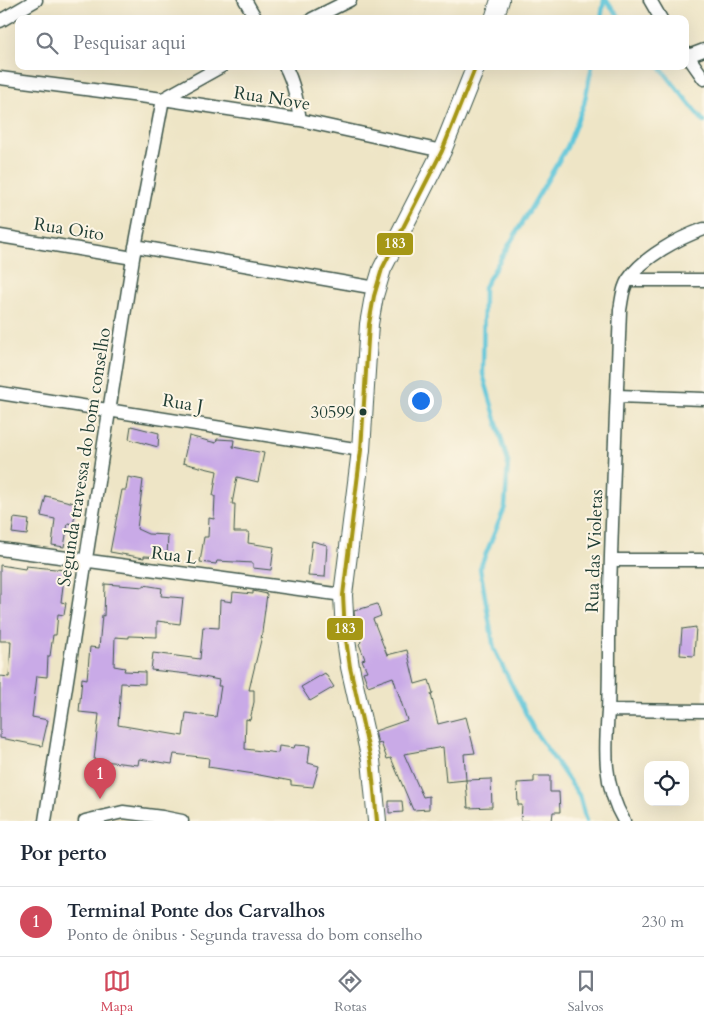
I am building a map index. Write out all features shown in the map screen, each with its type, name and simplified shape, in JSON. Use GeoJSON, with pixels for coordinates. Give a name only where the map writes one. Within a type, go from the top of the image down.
{"type":"FeatureCollection","features":[{"type":"Feature","properties":{"kind":"street"},"geometry":{"type":"LineString","coordinates":[[0,21],[36,0]]}},
{"type":"Feature","properties":{"kind":"street"},"geometry":{"type":"LineString","coordinates":[[245,0],[254,15]]}},
{"type":"Feature","properties":{"kind":"street"},"geometry":{"type":"LineString","coordinates":[[320,15],[350,0]]}},
{"type":"Feature","properties":{"kind":"street"},"geometry":{"type":"LineString","coordinates":[[495,15],[500,0]]}},
{"type":"Feature","properties":{"kind":"street"},"geometry":{"type":"LineString","coordinates":[[650,0],[659,15]]}},
{"type":"Feature","properties":{"kind":"street"},"geometry":{"type":"LineString","coordinates":[[689,54],[704,50]]}},
{"type":"Feature","properties":{"kind":"street"},"geometry":{"type":"LineString","coordinates":[[689,57],[704,79]]}},
{"type":"Feature","properties":{"kind":"street","name":"Rua Nove"},"geometry":{"type":"LineString","coordinates":[[163,99],[215,70]]}},
{"type":"Feature","properties":{"kind":"street"},"geometry":{"type":"LineString","coordinates":[[286,70],[296,96],[300,120]]}},
{"type":"Feature","properties":{"kind":"street"},"geometry":{"type":"LineString","coordinates":[[377,821],[371,760],[350,667],[345,633],[343,595],[361,450],[369,324],[382,269],[442,151],[474,70]]}},
{"type":"Feature","properties":{"kind":"street"},"geometry":{"type":"LineString","coordinates":[[0,78],[163,99]]}},
{"type":"Feature","properties":{"kind":"street","name":"Rua Nove"},"geometry":{"type":"LineString","coordinates":[[163,99],[300,120],[442,151]]}},
{"type":"Feature","properties":{"kind":"street","name":"Segunda travessa do bom conselho"},"geometry":{"type":"LineString","coordinates":[[45,821],[134,252],[163,99]]}},
{"type":"Feature","properties":{"kind":"street"},"geometry":{"type":"LineString","coordinates":[[628,280],[657,253],[675,241],[704,229]]}},
{"type":"Feature","properties":{"kind":"street","name":"Rua Oito"},"geometry":{"type":"LineString","coordinates":[[0,236],[134,252],[376,288]]}},
{"type":"Feature","properties":{"kind":"street"},"geometry":{"type":"LineString","coordinates":[[628,280],[704,280]]}},
{"type":"Feature","properties":{"kind":"street","name":"Rua das Violetas"},"geometry":{"type":"LineString","coordinates":[[624,821],[618,812],[611,788],[606,765],[605,739],[608,710],[610,560],[620,310],[623,291],[628,280]]}},
{"type":"Feature","properties":{"kind":"street","name":"Rua J"},"geometry":{"type":"LineString","coordinates":[[0,393],[361,450]]}},
{"type":"Feature","properties":{"kind":"street"},"geometry":{"type":"LineString","coordinates":[[617,396],[704,399]]}},
{"type":"Feature","properties":{"kind":"street","name":"Rua L"},"geometry":{"type":"LineString","coordinates":[[0,549],[343,595]]}},
{"type":"Feature","properties":{"kind":"street"},"geometry":{"type":"LineString","coordinates":[[610,560],[704,560]]}},
{"type":"Feature","properties":{"kind":"street"},"geometry":{"type":"LineString","coordinates":[[608,710],[704,710]]}},
{"type":"Feature","properties":{"kind":"street"},"geometry":{"type":"LineString","coordinates":[[85,821],[123,812],[182,821]]}},
{"type":"Feature","properties":{"kind":"building"},"geometry":{"type":"Polygon","coordinates":[[[131,426],[159,433],[158,447],[129,439],[131,426]]]}},
{"type":"Feature","properties":{"kind":"building"},"geometry":{"type":"Polygon","coordinates":[[[189,436],[216,443],[217,439],[234,440],[233,447],[264,453],[258,482],[237,477],[232,504],[235,504],[234,532],[249,532],[248,543],[274,547],[271,570],[253,568],[253,563],[217,561],[216,564],[200,562],[204,537],[208,537],[209,518],[214,519],[215,496],[213,496],[217,471],[183,463],[189,436]]]}},
{"type":"Feature","properties":{"kind":"building"},"geometry":{"type":"Polygon","coordinates":[[[128,477],[143,480],[137,529],[148,534],[168,535],[167,557],[144,556],[144,558],[110,552],[122,490],[126,490],[128,477]]]}},
{"type":"Feature","properties":{"kind":"building"},"geometry":{"type":"Polygon","coordinates":[[[46,496],[78,504],[73,524],[68,523],[64,547],[52,545],[55,519],[41,516],[46,496]]]}},
{"type":"Feature","properties":{"kind":"building"},"geometry":{"type":"Polygon","coordinates":[[[14,518],[29,520],[27,535],[12,533],[14,518]]]}},
{"type":"Feature","properties":{"kind":"building"},"geometry":{"type":"Polygon","coordinates":[[[312,541],[327,545],[325,577],[308,576],[312,541]]]}},
{"type":"Feature","properties":{"kind":"building"},"geometry":{"type":"Polygon","coordinates":[[[0,565],[25,569],[26,566],[65,570],[61,602],[66,603],[64,615],[58,614],[56,635],[53,635],[50,656],[48,656],[47,677],[37,676],[32,717],[48,720],[42,746],[0,738],[0,676],[9,677],[11,641],[0,641],[0,565]]]}},
{"type":"Feature","properties":{"kind":"building"},"geometry":{"type":"Polygon","coordinates":[[[105,584],[144,587],[144,585],[162,588],[161,596],[183,598],[180,624],[157,621],[157,637],[115,637],[114,666],[125,668],[124,671],[145,672],[145,684],[121,683],[118,725],[183,736],[186,713],[216,717],[221,686],[218,686],[219,680],[151,670],[153,653],[200,659],[203,627],[219,628],[220,600],[232,602],[233,592],[253,594],[253,591],[267,594],[261,640],[249,690],[254,690],[254,702],[250,720],[246,719],[245,749],[278,753],[279,746],[294,748],[295,745],[310,746],[308,763],[319,766],[313,787],[291,785],[291,781],[208,767],[209,758],[174,754],[172,764],[139,759],[138,765],[94,760],[99,714],[79,712],[82,678],[87,679],[90,647],[99,648],[102,615],[104,616],[105,584]]]}},
{"type":"Feature","properties":{"kind":"building"},"geometry":{"type":"Polygon","coordinates":[[[377,604],[381,616],[373,619],[387,655],[407,650],[415,684],[429,680],[438,724],[466,717],[475,753],[464,754],[466,780],[446,782],[443,747],[404,754],[423,797],[429,796],[429,809],[413,810],[391,758],[387,759],[381,743],[378,744],[375,731],[407,720],[393,677],[368,686],[363,672],[367,671],[362,660],[365,659],[359,644],[361,642],[355,623],[354,611],[377,604]]]}},
{"type":"Feature","properties":{"kind":"building"},"geometry":{"type":"Polygon","coordinates":[[[696,627],[694,656],[680,655],[682,629],[696,627]]]}},
{"type":"Feature","properties":{"kind":"building"},"geometry":{"type":"Polygon","coordinates":[[[325,673],[334,687],[310,701],[301,687],[325,673]]]}},
{"type":"Feature","properties":{"kind":"building"},"geometry":{"type":"Polygon","coordinates":[[[534,776],[550,776],[550,792],[559,792],[560,812],[553,812],[552,821],[521,821],[522,805],[518,805],[517,783],[534,782],[534,776]]]}},
{"type":"Feature","properties":{"kind":"building"},"geometry":{"type":"Polygon","coordinates":[[[491,779],[492,807],[468,808],[466,780],[491,779]]]}},
{"type":"Feature","properties":{"kind":"building"},"geometry":{"type":"Polygon","coordinates":[[[389,801],[402,801],[403,812],[389,813],[389,801]]]}},
{"type":"Feature","properties":{"kind":"waterway"},"geometry":{"type":"LineString","coordinates":[[602,15],[604,0]]}},
{"type":"Feature","properties":{"kind":"waterway"},"geometry":{"type":"LineString","coordinates":[[606,0],[618,15]]}},
{"type":"Feature","properties":{"kind":"waterway"},"geometry":{"type":"LineString","coordinates":[[586,821],[579,795],[534,730],[494,649],[480,568],[505,507],[508,462],[483,374],[484,287],[567,147],[584,104],[591,70]]}},
{"type":"Feature","properties":{"kind":"waterway"},"geometry":{"type":"LineString","coordinates":[[662,70],[704,122]]}},
{"type":"Feature","properties":{"kind":"transit line","name":"183"},"geometry":{"type":"LineString","coordinates":[[377,821],[371,760],[350,667],[345,633],[343,595],[361,450],[369,324],[374,296],[382,269],[442,151],[474,70]]}},
{"type":"Feature","properties":{"kind":"place","name":"30599"},"geometry":{"type":"Point","coordinates":[363,412]}},
{"type":"Feature","properties":{"kind":"place","name":"Terminal Ponte dos Carvalhos"},"geometry":{"type":"Point","coordinates":[100,799]}}]}
